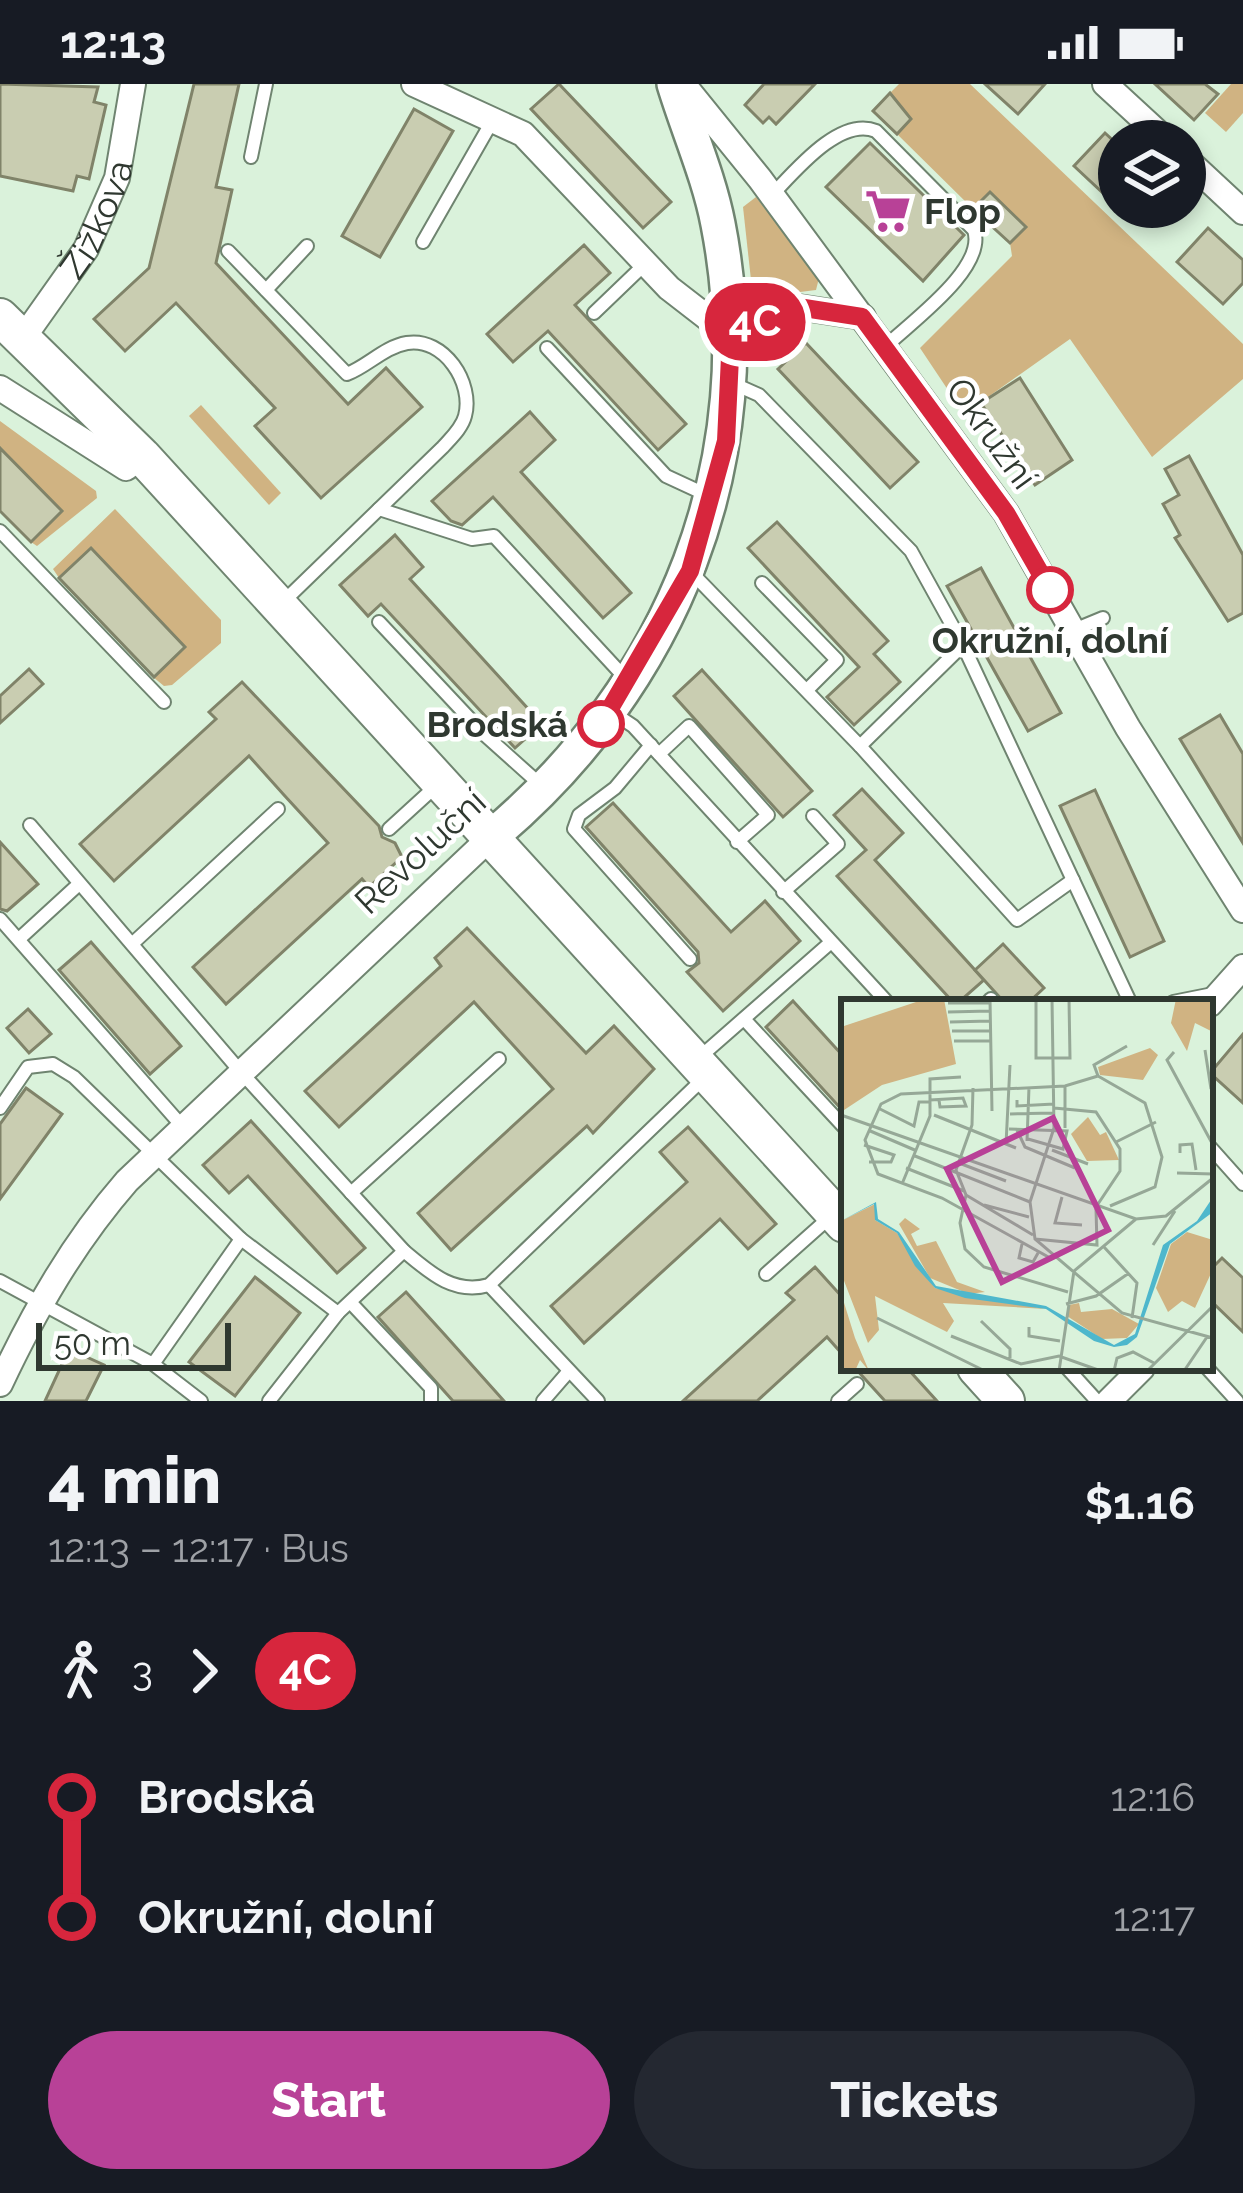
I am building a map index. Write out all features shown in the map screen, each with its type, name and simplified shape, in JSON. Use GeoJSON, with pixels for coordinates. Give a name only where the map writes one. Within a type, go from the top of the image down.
{"type":"FeatureCollection","features":[{"type":"Feature","properties":{"kind":"main road","name":"Žižkova"},"geometry":{"type":"LineString","coordinates":[[12,327],[142,456]]}},
{"type":"Feature","properties":{"kind":"main road"},"geometry":{"type":"LineString","coordinates":[[142,456],[839,1218]]}},
{"type":"Feature","properties":{"kind":"main road"},"geometry":{"type":"LineString","coordinates":[[979,1371],[1006,1401]]}},
{"type":"Feature","properties":{"kind":"street","name":"Žižkova"},"geometry":{"type":"LineString","coordinates":[[12,327],[86,249],[117,178],[133,84]]}},
{"type":"Feature","properties":{"kind":"street"},"geometry":{"type":"LineString","coordinates":[[414,84],[523,134],[646,263],[731,336],[785,305],[862,317]]}},
{"type":"Feature","properties":{"kind":"street","name":"Revoluční"},"geometry":{"type":"LineString","coordinates":[[0,1384],[39,1301],[93,1220],[152,1154],[544,787],[620,697],[690,571],[726,441],[731,336],[718,222],[674,84]]}},
{"type":"Feature","properties":{"kind":"street","name":"Okružní"},"geometry":{"type":"LineString","coordinates":[[683,84],[772,195],[1006,513],[1243,910]]}},
{"type":"Feature","properties":{"kind":"street"},"geometry":{"type":"LineString","coordinates":[[1105,84],[1144,120]]}},
{"type":"Feature","properties":{"kind":"street"},"geometry":{"type":"LineString","coordinates":[[1206,178],[1243,212]]}},
{"type":"Feature","properties":{"kind":"street"},"geometry":{"type":"LineString","coordinates":[[0,388],[126,468],[142,456]]}},
{"type":"Feature","properties":{"kind":"street"},"geometry":{"type":"LineString","coordinates":[[1212,999],[1243,967]]}},
{"type":"Feature","properties":{"kind":"street"},"geometry":{"type":"LineString","coordinates":[[1109,1401],[1139,1371]]}},
{"type":"Feature","properties":{"kind":"lane"},"geometry":{"type":"LineString","coordinates":[[251,157],[266,84]]}},
{"type":"Feature","properties":{"kind":"lane"},"geometry":{"type":"LineString","coordinates":[[423,242],[494,118]]}},
{"type":"Feature","properties":{"kind":"lane"},"geometry":{"type":"LineString","coordinates":[[772,195],[846,131],[863,125],[875,130],[974,230],[975,254],[956,281],[885,347]]}},
{"type":"Feature","properties":{"kind":"lane"},"geometry":{"type":"LineString","coordinates":[[266,290],[307,246]]}},
{"type":"Feature","properties":{"kind":"lane"},"geometry":{"type":"LineString","coordinates":[[228,251],[347,374],[409,342],[442,352],[461,375],[466,414],[460,428],[280,606]]}},
{"type":"Feature","properties":{"kind":"lane"},"geometry":{"type":"LineString","coordinates":[[594,313],[646,263]]}},
{"type":"Feature","properties":{"kind":"lane"},"geometry":{"type":"LineString","coordinates":[[547,348],[666,476],[711,496]]}},
{"type":"Feature","properties":{"kind":"lane"},"geometry":{"type":"LineString","coordinates":[[729,382],[759,395],[911,551],[963,645],[1129,999]]}},
{"type":"Feature","properties":{"kind":"lane"},"geometry":{"type":"LineString","coordinates":[[379,509],[472,539],[494,536],[620,697],[655,750],[884,999]]}},
{"type":"Feature","properties":{"kind":"lane"},"geometry":{"type":"LineString","coordinates":[[0,532],[164,703]]}},
{"type":"Feature","properties":{"kind":"lane"},"geometry":{"type":"LineString","coordinates":[[690,571],[860,746],[1017,920],[1073,880]]}},
{"type":"Feature","properties":{"kind":"lane"},"geometry":{"type":"LineString","coordinates":[[762,583],[837,660],[807,691]]}},
{"type":"Feature","properties":{"kind":"lane"},"geometry":{"type":"LineString","coordinates":[[1074,630],[1103,618]]}},
{"type":"Feature","properties":{"kind":"lane"},"geometry":{"type":"LineString","coordinates":[[380,622],[485,735],[544,787]]}},
{"type":"Feature","properties":{"kind":"lane"},"geometry":{"type":"LineString","coordinates":[[860,746],[963,645]]}},
{"type":"Feature","properties":{"kind":"lane"},"geometry":{"type":"LineString","coordinates":[[690,959],[574,829],[579,815],[689,726],[768,815],[737,842]]}},
{"type":"Feature","properties":{"kind":"lane"},"geometry":{"type":"LineString","coordinates":[[388,829],[441,783]]}},
{"type":"Feature","properties":{"kind":"lane"},"geometry":{"type":"LineString","coordinates":[[133,944],[278,809]]}},
{"type":"Feature","properties":{"kind":"lane"},"geometry":{"type":"LineString","coordinates":[[783,892],[838,844],[813,816]]}},
{"type":"Feature","properties":{"kind":"lane"},"geometry":{"type":"LineString","coordinates":[[30,825],[240,1071],[404,1251],[438,1279],[470,1290],[489,1285],[744,1019],[830,943]]}},
{"type":"Feature","properties":{"kind":"lane"},"geometry":{"type":"LineString","coordinates":[[19,939],[79,884]]}},
{"type":"Feature","properties":{"kind":"lane"},"geometry":{"type":"LineString","coordinates":[[0,919],[182,1126]]}},
{"type":"Feature","properties":{"kind":"lane"},"geometry":{"type":"LineString","coordinates":[[744,1019],[841,1124]]}},
{"type":"Feature","properties":{"kind":"lane"},"geometry":{"type":"LineString","coordinates":[[351,1193],[499,1059]]}},
{"type":"Feature","properties":{"kind":"lane"},"geometry":{"type":"LineString","coordinates":[[0,1108],[28,1067],[53,1064],[74,1077],[241,1239],[338,1313]]}},
{"type":"Feature","properties":{"kind":"lane"},"geometry":{"type":"LineString","coordinates":[[1213,1151],[1243,1184]]}},
{"type":"Feature","properties":{"kind":"lane"},"geometry":{"type":"LineString","coordinates":[[766,1274],[839,1218]]}},
{"type":"Feature","properties":{"kind":"lane"},"geometry":{"type":"LineString","coordinates":[[153,1364],[241,1239]]}},
{"type":"Feature","properties":{"kind":"lane"},"geometry":{"type":"LineString","coordinates":[[269,1401],[338,1313],[404,1251]]}},
{"type":"Feature","properties":{"kind":"lane"},"geometry":{"type":"LineString","coordinates":[[0,1281],[153,1364],[201,1401]]}},
{"type":"Feature","properties":{"kind":"lane"},"geometry":{"type":"LineString","coordinates":[[489,1285],[598,1401]]}},
{"type":"Feature","properties":{"kind":"lane"},"geometry":{"type":"LineString","coordinates":[[351,1303],[430,1388],[431,1401]]}},
{"type":"Feature","properties":{"kind":"lane"},"geometry":{"type":"LineString","coordinates":[[543,1401],[569,1371]]}},
{"type":"Feature","properties":{"kind":"lane"},"geometry":{"type":"LineString","coordinates":[[1070,1371],[1097,1401]]}},
{"type":"Feature","properties":{"kind":"lane"},"geometry":{"type":"LineString","coordinates":[[1210,1371],[1237,1401]]}},
{"type":"Feature","properties":{"kind":"lane"},"geometry":{"type":"LineString","coordinates":[[838,1401],[856,1384]]}},
{"type":"Feature","properties":{"kind":"shaded area"},"geometry":{"type":"Polygon","coordinates":[[[899,84],[970,84],[1098,206],[1098,228],[1121,228],[1243,344],[1243,379],[1152,457],[1070,339],[964,414],[920,348],[1012,256],[1010,243],[1026,227],[990,192],[973,209],[897,134],[911,119],[890,93],[899,84]]]}},
{"type":"Feature","properties":{"kind":"shaded area"},"geometry":{"type":"Polygon","coordinates":[[[1231,84],[1243,84],[1243,113],[1226,132],[1205,113],[1231,84]]]}},
{"type":"Feature","properties":{"kind":"shaded area"},"geometry":{"type":"Polygon","coordinates":[[[756,197],[819,278],[816,290],[753,298],[743,207],[756,197]]]}},
{"type":"Feature","properties":{"kind":"shaded area"},"geometry":{"type":"Polygon","coordinates":[[[201,405],[281,493],[269,505],[189,416],[201,405]]]}},
{"type":"Feature","properties":{"kind":"shaded area"},"geometry":{"type":"Polygon","coordinates":[[[0,421],[96,491],[97,498],[37,546],[31,542],[62,510],[0,448],[0,421]]]}},
{"type":"Feature","properties":{"kind":"shaded area"},"geometry":{"type":"Polygon","coordinates":[[[115,509],[221,620],[221,643],[172,685],[164,686],[153,677],[185,646],[92,548],[59,578],[53,569],[115,509]]]}},
{"type":"Feature","properties":{"kind":"building"},"geometry":{"type":"Polygon","coordinates":[[[0,84],[98,87],[94,102],[106,105],[89,179],[77,176],[73,191],[0,176],[0,84]]]}},
{"type":"Feature","properties":{"kind":"building"},"geometry":{"type":"Polygon","coordinates":[[[194,84],[239,84],[216,187],[232,190],[216,263],[348,404],[386,368],[422,407],[321,498],[255,426],[275,408],[176,303],[125,351],[94,319],[149,268],[194,84]]]}},
{"type":"Feature","properties":{"kind":"building"},"geometry":{"type":"Polygon","coordinates":[[[559,84],[671,202],[643,228],[531,109],[559,84]]]}},
{"type":"Feature","properties":{"kind":"building"},"geometry":{"type":"Polygon","coordinates":[[[764,84],[815,84],[776,124],[769,117],[763,123],[745,105],[764,84]]]}},
{"type":"Feature","properties":{"kind":"building"},"geometry":{"type":"Polygon","coordinates":[[[985,84],[1045,84],[1018,114],[985,84]]]}},
{"type":"Feature","properties":{"kind":"building"},"geometry":{"type":"Polygon","coordinates":[[[1155,84],[1205,84],[1218,94],[1194,120],[1155,84]]]}},
{"type":"Feature","properties":{"kind":"building"},"geometry":{"type":"Polygon","coordinates":[[[890,93],[911,119],[897,134],[873,111],[890,93]]]}},
{"type":"Feature","properties":{"kind":"building"},"geometry":{"type":"Polygon","coordinates":[[[414,109],[453,131],[380,257],[342,236],[414,109]]]}},
{"type":"Feature","properties":{"kind":"building"},"geometry":{"type":"Polygon","coordinates":[[[1098,140],[1098,188],[1074,166],[1098,140]]]}},
{"type":"Feature","properties":{"kind":"building"},"geometry":{"type":"Polygon","coordinates":[[[870,143],[964,235],[923,281],[826,187],[870,143]]]}},
{"type":"Feature","properties":{"kind":"building"},"geometry":{"type":"Polygon","coordinates":[[[990,192],[1026,227],[1010,243],[973,209],[990,192]]]}},
{"type":"Feature","properties":{"kind":"building"},"geometry":{"type":"Polygon","coordinates":[[[1208,228],[1243,260],[1243,283],[1223,304],[1177,262],[1208,228]]]}},
{"type":"Feature","properties":{"kind":"building"},"geometry":{"type":"Polygon","coordinates":[[[584,245],[610,273],[575,305],[686,424],[658,450],[548,331],[513,362],[487,334],[584,245]]]}},
{"type":"Feature","properties":{"kind":"building"},"geometry":{"type":"Polygon","coordinates":[[[806,343],[918,462],[890,488],[778,369],[806,343]]]}},
{"type":"Feature","properties":{"kind":"building"},"geometry":{"type":"Polygon","coordinates":[[[1020,378],[1072,460],[1035,485],[981,403],[1020,378]]]}},
{"type":"Feature","properties":{"kind":"building"},"geometry":{"type":"Polygon","coordinates":[[[530,412],[555,440],[521,472],[631,593],[603,618],[493,497],[462,525],[451,521],[432,501],[530,412]]]}},
{"type":"Feature","properties":{"kind":"building"},"geometry":{"type":"Polygon","coordinates":[[[0,448],[62,511],[31,542],[0,511],[0,448]]]}},
{"type":"Feature","properties":{"kind":"building"},"geometry":{"type":"Polygon","coordinates":[[[1189,456],[1243,555],[1243,613],[1228,621],[1175,538],[1180,535],[1163,504],[1179,495],[1165,469],[1189,456]]]}},
{"type":"Feature","properties":{"kind":"building"},"geometry":{"type":"Polygon","coordinates":[[[777,522],[888,641],[874,654],[900,682],[854,725],[827,697],[859,667],[748,548],[777,522]]]}},
{"type":"Feature","properties":{"kind":"building"},"geometry":{"type":"Polygon","coordinates":[[[395,535],[423,567],[410,579],[542,724],[515,748],[381,604],[368,616],[340,585],[395,535]]]}},
{"type":"Feature","properties":{"kind":"building"},"geometry":{"type":"Polygon","coordinates":[[[91,548],[185,647],[154,677],[59,578],[91,548]]]}},
{"type":"Feature","properties":{"kind":"building"},"geometry":{"type":"Polygon","coordinates":[[[981,568],[1061,713],[1028,731],[947,586],[981,568]]]}},
{"type":"Feature","properties":{"kind":"building"},"geometry":{"type":"Polygon","coordinates":[[[29,669],[43,684],[0,723],[0,696],[29,669]]]}},
{"type":"Feature","properties":{"kind":"building"},"geometry":{"type":"Polygon","coordinates":[[[702,670],[812,791],[783,817],[674,696],[702,670]]]}},
{"type":"Feature","properties":{"kind":"building"},"geometry":{"type":"Polygon","coordinates":[[[242,682],[379,826],[382,837],[395,843],[402,857],[369,887],[362,879],[226,1004],[193,967],[328,843],[249,756],[114,881],[80,844],[216,719],[209,712],[242,682]]]}},
{"type":"Feature","properties":{"kind":"building"},"geometry":{"type":"Polygon","coordinates":[[[1220,715],[1243,754],[1243,843],[1180,739],[1220,715]]]}},
{"type":"Feature","properties":{"kind":"building"},"geometry":{"type":"Polygon","coordinates":[[[862,789],[903,833],[875,860],[984,980],[962,999],[950,999],[837,876],[866,850],[834,815],[862,789]]]}},
{"type":"Feature","properties":{"kind":"building"},"geometry":{"type":"Polygon","coordinates":[[[1095,790],[1164,941],[1130,957],[1060,806],[1095,790]]]}},
{"type":"Feature","properties":{"kind":"building"},"geometry":{"type":"Polygon","coordinates":[[[613,803],[731,932],[765,901],[800,941],[723,1011],[687,972],[699,963],[698,952],[586,827],[613,803]]]}},
{"type":"Feature","properties":{"kind":"building"},"geometry":{"type":"Polygon","coordinates":[[[0,842],[38,884],[7,911],[0,909],[0,842]]]}},
{"type":"Feature","properties":{"kind":"building"},"geometry":{"type":"Polygon","coordinates":[[[467,928],[586,1053],[614,1026],[654,1069],[593,1133],[587,1126],[451,1250],[418,1213],[553,1089],[474,1002],[339,1127],[305,1091],[441,966],[435,958],[467,928]]]}},
{"type":"Feature","properties":{"kind":"building"},"geometry":{"type":"Polygon","coordinates":[[[91,942],[181,1046],[150,1074],[59,970],[91,942]]]}},
{"type":"Feature","properties":{"kind":"building"},"geometry":{"type":"Polygon","coordinates":[[[1003,944],[1044,988],[1032,999],[1001,999],[975,970],[1003,944]]]}},
{"type":"Feature","properties":{"kind":"building"},"geometry":{"type":"Polygon","coordinates":[[[793,1001],[841,1054],[841,1109],[766,1027],[793,1001]]]}},
{"type":"Feature","properties":{"kind":"building"},"geometry":{"type":"Polygon","coordinates":[[[28,1009],[51,1034],[29,1053],[7,1028],[28,1009]]]}},
{"type":"Feature","properties":{"kind":"building"},"geometry":{"type":"Polygon","coordinates":[[[1243,1034],[1243,1103],[1213,1076],[1213,1069],[1243,1034]]]}},
{"type":"Feature","properties":{"kind":"building"},"geometry":{"type":"Polygon","coordinates":[[[26,1088],[62,1114],[0,1199],[0,1124],[26,1088]]]}},
{"type":"Feature","properties":{"kind":"building"},"geometry":{"type":"Polygon","coordinates":[[[251,1121],[365,1248],[337,1273],[248,1176],[229,1193],[203,1165],[251,1121]]]}},
{"type":"Feature","properties":{"kind":"building"},"geometry":{"type":"Polygon","coordinates":[[[688,1127],[776,1224],[748,1249],[720,1219],[584,1343],[551,1306],[687,1182],[660,1152],[688,1127]]]}},
{"type":"Feature","properties":{"kind":"building"},"geometry":{"type":"Polygon","coordinates":[[[1222,1258],[1243,1278],[1243,1332],[1213,1303],[1213,1267],[1222,1258]]]}},
{"type":"Feature","properties":{"kind":"building"},"geometry":{"type":"Polygon","coordinates":[[[815,1267],[841,1296],[841,1353],[827,1337],[757,1401],[683,1401],[794,1300],[786,1293],[815,1267]]]}},
{"type":"Feature","properties":{"kind":"building"},"geometry":{"type":"Polygon","coordinates":[[[255,1277],[300,1313],[235,1396],[189,1362],[255,1277]]]}},
{"type":"Feature","properties":{"kind":"building"},"geometry":{"type":"Polygon","coordinates":[[[406,1292],[504,1401],[453,1401],[378,1317],[406,1292]]]}},
{"type":"Feature","properties":{"kind":"building"},"geometry":{"type":"Polygon","coordinates":[[[69,1349],[104,1365],[86,1401],[45,1401],[69,1349]]]}},
{"type":"Feature","properties":{"kind":"building"},"geometry":{"type":"Polygon","coordinates":[[[858,1371],[910,1371],[937,1401],[885,1401],[858,1371]]]}},
{"type":"Feature","properties":{"kind":"bus line","name":"4C"},"geometry":{"type":"LineString","coordinates":[[601,724],[690,571],[726,441],[731,336],[785,305],[862,317],[1006,513],[1050,590]]}},
{"type":"Feature","properties":{"kind":"place","name":"Flop"},"geometry":{"type":"Point","coordinates":[888,211]}},
{"type":"Feature","properties":{"kind":"place","name":"Okružní, dolní"},"geometry":{"type":"Point","coordinates":[1050,590]}},
{"type":"Feature","properties":{"kind":"place","name":"Brodská"},"geometry":{"type":"Point","coordinates":[601,724]}}]}
